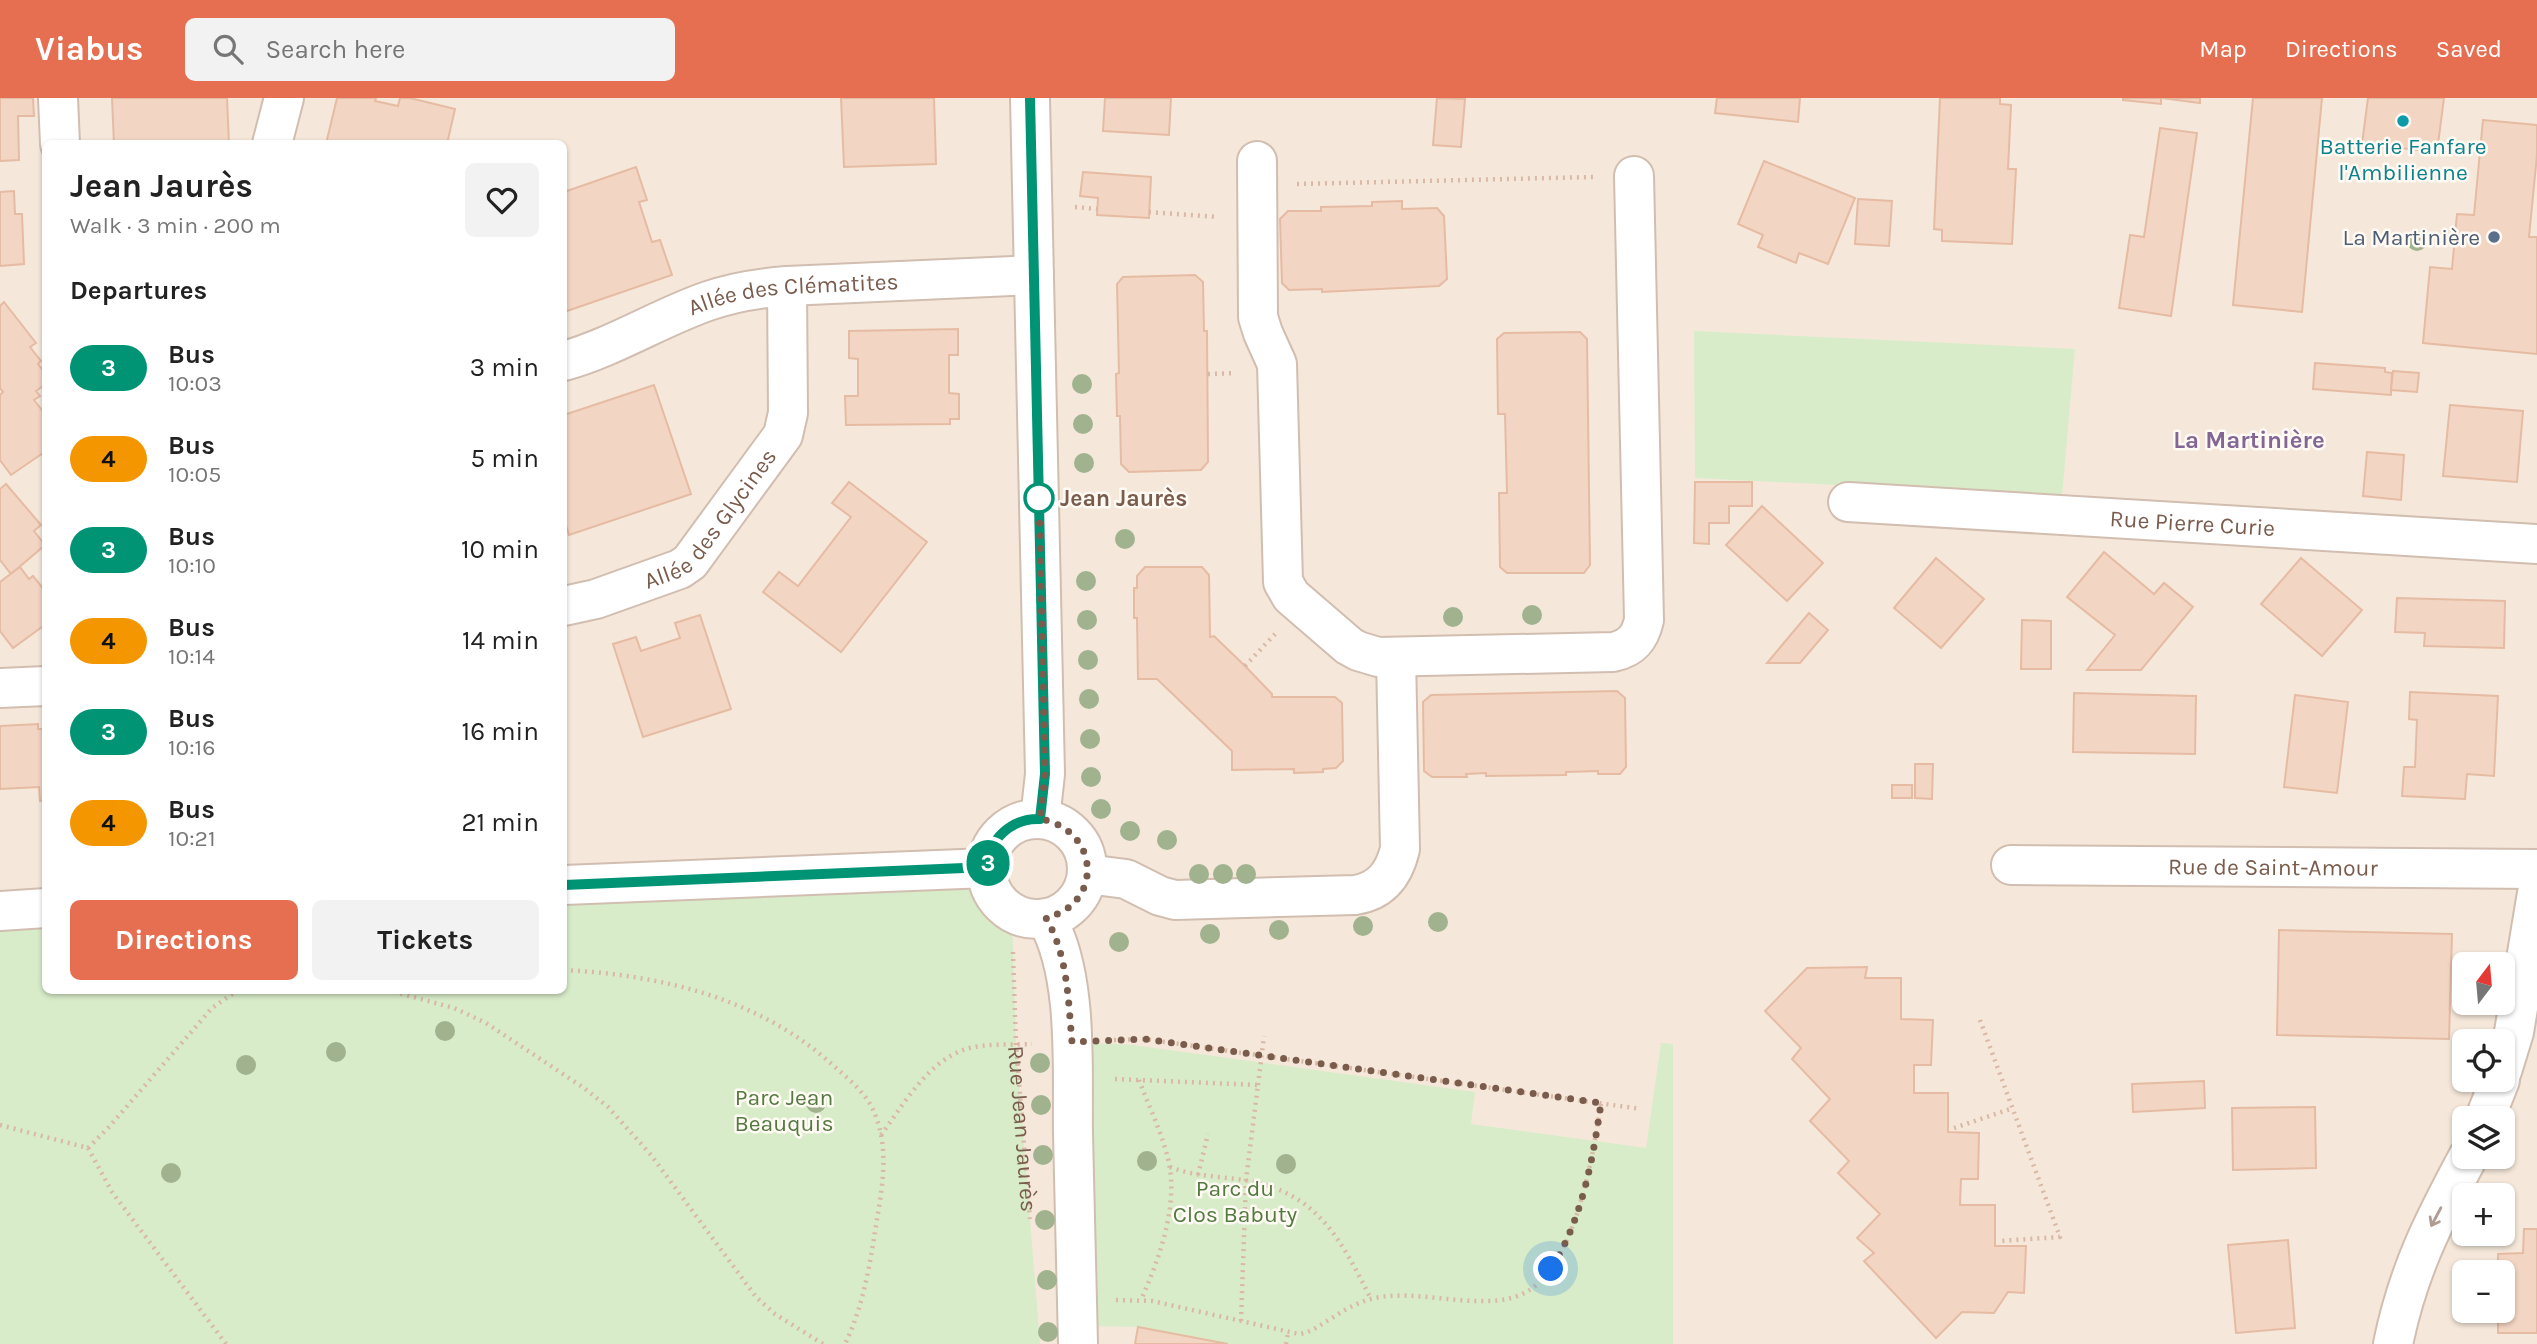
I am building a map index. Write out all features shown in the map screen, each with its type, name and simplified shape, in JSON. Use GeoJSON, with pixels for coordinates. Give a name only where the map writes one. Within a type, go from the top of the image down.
{"type":"FeatureCollection","features":[{"type":"Feature","properties":{"kind":"street"},"geometry":{"type":"LineString","coordinates":[[58,98],[60,140]]}},
{"type":"Feature","properties":{"kind":"street"},"geometry":{"type":"LineString","coordinates":[[273,140],[284,98]]}},
{"type":"Feature","properties":{"kind":"street"},"geometry":{"type":"LineString","coordinates":[[1030,98],[1045,774],[1040,819]]}},
{"type":"Feature","properties":{"kind":"street"},"geometry":{"type":"LineString","coordinates":[[1257,188],[1258,317],[1278,372],[1283,582],[1291,596],[1349,646],[1367,655],[1396,657],[1613,652],[1631,646],[1642,630],[1644,620],[1634,176]]}},
{"type":"Feature","properties":{"kind":"street","name":"Allée des Clématites"},"geometry":{"type":"LineString","coordinates":[[567,360],[706,302],[750,290],[1034,275]]}},
{"type":"Feature","properties":{"kind":"street","name":"Allée des Glycines"},"geometry":{"type":"LineString","coordinates":[[567,605],[596,599],[680,569],[690,562],[783,435],[788,412],[788,286]]}},
{"type":"Feature","properties":{"kind":"street","name":"Rue Pierre Curie"},"geometry":{"type":"LineString","coordinates":[[1848,502],[2537,544]]}},
{"type":"Feature","properties":{"kind":"street"},"geometry":{"type":"LineString","coordinates":[[1087,874],[1126,880],[1175,900],[1355,894],[1375,889],[1394,868],[1400,849],[1396,657]]}},
{"type":"Feature","properties":{"kind":"street"},"geometry":{"type":"LineString","coordinates":[[0,688],[42,687]]}},
{"type":"Feature","properties":{"kind":"street"},"geometry":{"type":"LineString","coordinates":[[1040,819],[1060,824],[1075,836],[1085,854],[1087,874],[1085,886],[1072,905],[1062,912],[1029,915],[1000,902],[993,892],[988,867],[993,846],[1003,832],[1018,823],[1040,819]]}},
{"type":"Feature","properties":{"kind":"street","name":"Rue de Saint-Amour"},"geometry":{"type":"LineString","coordinates":[[2011,865],[2537,869]]}},
{"type":"Feature","properties":{"kind":"street"},"geometry":{"type":"LineString","coordinates":[[567,885],[988,867]]}},
{"type":"Feature","properties":{"kind":"street"},"geometry":{"type":"LineString","coordinates":[[2514,1029],[2537,893]]}},
{"type":"Feature","properties":{"kind":"street"},"geometry":{"type":"LineString","coordinates":[[0,911],[42,908]]}},
{"type":"Feature","properties":{"kind":"street","name":"Rue Jean Jaurès"},"geometry":{"type":"LineString","coordinates":[[1029,915],[1059,948],[1068,982],[1078,1344]]}},
{"type":"Feature","properties":{"kind":"street"},"geometry":{"type":"LineString","coordinates":[[2393,1344],[2401,1304],[2418,1256],[2462,1169]]}},
{"type":"Feature","properties":{"kind":"path"},"geometry":{"type":"LineString","coordinates":[[1149,212],[1257,188],[1634,176]]}},
{"type":"Feature","properties":{"kind":"path","name":"Rue Jean Jaurès"},"geometry":{"type":"LineString","coordinates":[[1029,915],[1016,1045],[1030,1222]]}},
{"type":"Feature","properties":{"kind":"path"},"geometry":{"type":"LineString","coordinates":[[567,970],[617,974],[680,985],[739,1005],[766,1017],[814,1047],[858,1087],[876,1115],[881,1135],[883,1176],[868,1273],[857,1315],[845,1344]]}},
{"type":"Feature","properties":{"kind":"path"},"geometry":{"type":"LineString","coordinates":[[88,1148],[212,1008],[233,994]]}},
{"type":"Feature","properties":{"kind":"path"},"geometry":{"type":"LineString","coordinates":[[402,994],[454,1008],[486,1023],[608,1107],[651,1155],[755,1297],[775,1314],[823,1344]]}},
{"type":"Feature","properties":{"kind":"path"},"geometry":{"type":"LineString","coordinates":[[1980,1020],[2060,1237],[1999,1241]]}},
{"type":"Feature","properties":{"kind":"path"},"geometry":{"type":"LineString","coordinates":[[1241,1321],[1246,1180],[1264,1037]]}},
{"type":"Feature","properties":{"kind":"path"},"geometry":{"type":"LineString","coordinates":[[1072,1059],[1144,1039],[1642,1109]]}},
{"type":"Feature","properties":{"kind":"path"},"geometry":{"type":"LineString","coordinates":[[881,1135],[925,1079],[951,1056],[966,1049],[1000,1046]]}},
{"type":"Feature","properties":{"kind":"path"},"geometry":{"type":"LineString","coordinates":[[1072,1059],[1139,1080],[1258,1085]]}},
{"type":"Feature","properties":{"kind":"path"},"geometry":{"type":"LineString","coordinates":[[1139,1080],[1166,1152],[1171,1188],[1169,1213],[1152,1276],[1141,1300]]}},
{"type":"Feature","properties":{"kind":"path"},"geometry":{"type":"LineString","coordinates":[[1077,1300],[1141,1300],[1288,1333],[1303,1333],[1371,1299],[1401,1296],[1499,1300],[1519,1295],[1537,1284],[1558,1258],[1570,1230],[1589,1172],[1601,1103]]}},
{"type":"Feature","properties":{"kind":"path"},"geometry":{"type":"LineString","coordinates":[[1954,1128],[2013,1108]]}},
{"type":"Feature","properties":{"kind":"path"},"geometry":{"type":"LineString","coordinates":[[0,1125],[88,1148],[112,1192],[226,1344]]}},
{"type":"Feature","properties":{"kind":"path"},"geometry":{"type":"LineString","coordinates":[[1198,1175],[1208,1134]]}},
{"type":"Feature","properties":{"kind":"path"},"geometry":{"type":"LineString","coordinates":[[1170,1167],[1198,1175],[1246,1180],[1285,1192],[1326,1223],[1343,1246],[1371,1299]]}},
{"type":"Feature","properties":{"kind":"path"},"geometry":{"type":"LineString","coordinates":[[1286,1344],[1288,1333]]}},
{"type":"Feature","properties":{"kind":"shaded area"},"geometry":{"type":"Polygon","coordinates":[[[0,98],[2537,98],[2537,1344],[0,1344],[0,98]]]}},
{"type":"Feature","properties":{"kind":"green space"},"geometry":{"type":"Polygon","coordinates":[[[1694,331],[2075,349],[2062,496],[1695,478],[1694,331]]]}},
{"type":"Feature","properties":{"kind":"green space","name":"Parc Jean Beauquis"},"geometry":{"type":"Polygon","coordinates":[[[567,885],[990,885],[1000,902],[1012,912],[1016,1045],[1040,1344],[0,1344],[0,911],[42,908],[42,994],[567,994],[567,885]]]}},
{"type":"Feature","properties":{"kind":"green space","name":"Parc du Clos Babuty"},"geometry":{"type":"Polygon","coordinates":[[[1071,1042],[1133,1045],[1475,1092],[1471,1124],[1646,1148],[1661,1043],[1673,1044],[1673,1344],[1228,1344],[1138,1327],[1077,1326],[1071,1042]]]}},
{"type":"Feature","properties":{"kind":"building"},"geometry":{"type":"Polygon","coordinates":[[[0,98],[33,98],[34,116],[18,116],[19,160],[0,161],[0,98]]]}},
{"type":"Feature","properties":{"kind":"building"},"geometry":{"type":"Polygon","coordinates":[[[112,98],[227,98],[229,140],[114,140],[112,98]]]}},
{"type":"Feature","properties":{"kind":"building"},"geometry":{"type":"Polygon","coordinates":[[[337,98],[376,98],[375,101],[398,106],[400,98],[410,98],[455,109],[448,140],[327,140],[337,98]]]}},
{"type":"Feature","properties":{"kind":"building"},"geometry":{"type":"Polygon","coordinates":[[[841,98],[934,98],[936,164],[844,167],[841,98]]]}},
{"type":"Feature","properties":{"kind":"building"},"geometry":{"type":"Polygon","coordinates":[[[1105,98],[1171,98],[1169,135],[1103,131],[1105,98]]]}},
{"type":"Feature","properties":{"kind":"building"},"geometry":{"type":"Polygon","coordinates":[[[1437,98],[1465,99],[1461,147],[1433,145],[1437,98]]]}},
{"type":"Feature","properties":{"kind":"building"},"geometry":{"type":"Polygon","coordinates":[[[1717,98],[1800,98],[1798,122],[1715,113],[1717,98]]]}},
{"type":"Feature","properties":{"kind":"building"},"geometry":{"type":"Polygon","coordinates":[[[1940,98],[2000,98],[2000,104],[2011,105],[2008,169],[2016,169],[2012,244],[1942,241],[1942,230],[1934,229],[1940,98]]]}},
{"type":"Feature","properties":{"kind":"building"},"geometry":{"type":"Polygon","coordinates":[[[2161,98],[2161,104],[2123,100],[2161,98]]]}},
{"type":"Feature","properties":{"kind":"building"},"geometry":{"type":"Polygon","coordinates":[[[2162,98],[2200,98],[2200,103],[2162,98]]]}},
{"type":"Feature","properties":{"kind":"building"},"geometry":{"type":"Polygon","coordinates":[[[2253,98],[2322,98],[2302,312],[2233,305],[2253,98]]]}},
{"type":"Feature","properties":{"kind":"building","name":"Batterie Fanfare l'Ambilienne"},"geometry":{"type":"Polygon","coordinates":[[[2368,98],[2444,98],[2437,152],[2362,144],[2368,98]]]}},
{"type":"Feature","properties":{"kind":"building","name":"La Martinière"},"geometry":{"type":"Polygon","coordinates":[[[2483,120],[2537,125],[2537,155],[2529,237],[2537,237],[2537,354],[2423,343],[2430,267],[2452,269],[2457,214],[2474,215],[2483,120]]]}},
{"type":"Feature","properties":{"kind":"building"},"geometry":{"type":"Polygon","coordinates":[[[2160,128],[2197,133],[2171,316],[2119,308],[2130,235],[2144,237],[2160,128]]]}},
{"type":"Feature","properties":{"kind":"building"},"geometry":{"type":"Polygon","coordinates":[[[1764,161],[1855,198],[1828,264],[1799,253],[1796,263],[1758,247],[1763,235],[1738,224],[1764,161]]]}},
{"type":"Feature","properties":{"kind":"building"},"geometry":{"type":"Polygon","coordinates":[[[636,167],[647,200],[639,202],[652,242],[660,240],[672,275],[567,311],[567,191],[636,167]]]}},
{"type":"Feature","properties":{"kind":"building"},"geometry":{"type":"Polygon","coordinates":[[[1083,172],[1151,177],[1149,218],[1097,215],[1098,198],[1080,196],[1083,172]]]}},
{"type":"Feature","properties":{"kind":"building"},"geometry":{"type":"Polygon","coordinates":[[[14,191],[15,214],[22,214],[24,264],[0,266],[0,192],[14,191]]]}},
{"type":"Feature","properties":{"kind":"building"},"geometry":{"type":"Polygon","coordinates":[[[1858,199],[1892,201],[1889,246],[1855,244],[1858,199]]]}},
{"type":"Feature","properties":{"kind":"building"},"geometry":{"type":"Polygon","coordinates":[[[1402,201],[1402,209],[1437,208],[1444,216],[1447,279],[1439,286],[1322,292],[1322,289],[1289,290],[1282,283],[1280,219],[1288,211],[1321,211],[1321,207],[1372,206],[1372,202],[1402,201]]]}},
{"type":"Feature","properties":{"kind":"building"},"geometry":{"type":"Polygon","coordinates":[[[1195,275],[1203,282],[1204,331],[1207,331],[1208,462],[1201,470],[1129,472],[1121,464],[1120,416],[1117,416],[1117,284],[1123,277],[1195,275]]]}},
{"type":"Feature","properties":{"kind":"building"},"geometry":{"type":"Polygon","coordinates":[[[4,302],[36,343],[30,347],[41,361],[38,364],[42,369],[42,387],[36,391],[40,396],[34,400],[42,410],[42,454],[11,475],[0,460],[0,395],[3,392],[0,388],[0,306],[4,302]]]}},
{"type":"Feature","properties":{"kind":"building"},"geometry":{"type":"Polygon","coordinates":[[[958,329],[958,355],[949,355],[949,393],[959,394],[959,419],[950,419],[950,424],[846,425],[845,396],[858,396],[858,359],[849,358],[849,331],[958,329]]]}},
{"type":"Feature","properties":{"kind":"building"},"geometry":{"type":"Polygon","coordinates":[[[1580,332],[1587,339],[1590,565],[1584,573],[1507,573],[1500,567],[1499,493],[1507,493],[1505,414],[1498,414],[1497,339],[1504,333],[1580,332]]]}},
{"type":"Feature","properties":{"kind":"building"},"geometry":{"type":"Polygon","coordinates":[[[2315,363],[2385,368],[2385,372],[2392,373],[2391,395],[2313,389],[2315,363]]]}},
{"type":"Feature","properties":{"kind":"building"},"geometry":{"type":"Polygon","coordinates":[[[2393,371],[2419,373],[2417,392],[2391,390],[2393,371]]]}},
{"type":"Feature","properties":{"kind":"building"},"geometry":{"type":"Polygon","coordinates":[[[654,385],[691,494],[569,535],[567,414],[654,385]]]}},
{"type":"Feature","properties":{"kind":"building"},"geometry":{"type":"Polygon","coordinates":[[[2450,405],[2523,411],[2517,482],[2443,476],[2450,405]]]}},
{"type":"Feature","properties":{"kind":"building"},"geometry":{"type":"Polygon","coordinates":[[[2367,452],[2404,455],[2401,500],[2363,496],[2367,452]]]}},
{"type":"Feature","properties":{"kind":"building"},"geometry":{"type":"Polygon","coordinates":[[[849,482],[927,542],[841,652],[763,592],[779,572],[798,586],[851,517],[832,503],[849,482]]]}},
{"type":"Feature","properties":{"kind":"building"},"geometry":{"type":"Polygon","coordinates":[[[1695,482],[1752,482],[1752,506],[1729,506],[1729,523],[1709,523],[1709,544],[1694,543],[1695,482]]]}},
{"type":"Feature","properties":{"kind":"building"},"geometry":{"type":"Polygon","coordinates":[[[6,484],[41,525],[34,531],[42,541],[42,548],[11,574],[0,560],[0,489],[6,484]]]}},
{"type":"Feature","properties":{"kind":"building"},"geometry":{"type":"Polygon","coordinates":[[[1762,506],[1823,563],[1787,601],[1726,545],[1762,506]]]}},
{"type":"Feature","properties":{"kind":"building"},"geometry":{"type":"Polygon","coordinates":[[[2104,552],[2154,594],[2164,583],[2193,607],[2141,670],[2087,670],[2115,635],[2067,597],[2104,552]]]}},
{"type":"Feature","properties":{"kind":"building"},"geometry":{"type":"Polygon","coordinates":[[[1936,558],[1984,599],[1941,648],[1894,608],[1936,558]]]}},
{"type":"Feature","properties":{"kind":"building"},"geometry":{"type":"Polygon","coordinates":[[[2301,558],[2362,610],[2322,656],[2261,604],[2301,558]]]}},
{"type":"Feature","properties":{"kind":"building"},"geometry":{"type":"Polygon","coordinates":[[[20,567],[29,579],[33,576],[42,587],[42,627],[13,648],[0,631],[0,582],[20,567]]]}},
{"type":"Feature","properties":{"kind":"building"},"geometry":{"type":"Polygon","coordinates":[[[1145,567],[1202,567],[1209,575],[1210,637],[1214,636],[1245,666],[1272,697],[1335,697],[1342,703],[1343,761],[1336,768],[1323,769],[1323,772],[1294,773],[1294,769],[1232,770],[1232,751],[1157,679],[1138,679],[1134,588],[1137,588],[1137,576],[1145,567]]]}},
{"type":"Feature","properties":{"kind":"building"},"geometry":{"type":"Polygon","coordinates":[[[2397,598],[2505,601],[2504,648],[2424,646],[2425,633],[2395,632],[2397,598]]]}},
{"type":"Feature","properties":{"kind":"building"},"geometry":{"type":"Polygon","coordinates":[[[1809,613],[1828,630],[1800,663],[1767,663],[1809,613]]]}},
{"type":"Feature","properties":{"kind":"building"},"geometry":{"type":"Polygon","coordinates":[[[700,615],[731,709],[643,737],[613,644],[636,637],[641,651],[680,638],[675,623],[700,615]]]}},
{"type":"Feature","properties":{"kind":"building"},"geometry":{"type":"Polygon","coordinates":[[[2022,620],[2051,621],[2051,669],[2021,669],[2022,620]]]}},
{"type":"Feature","properties":{"kind":"building"},"geometry":{"type":"Polygon","coordinates":[[[1617,691],[1625,698],[1626,767],[1620,774],[1598,774],[1598,771],[1566,772],[1566,775],[1486,776],[1486,773],[1466,774],[1467,777],[1432,777],[1424,771],[1423,702],[1431,695],[1617,691]]]}},
{"type":"Feature","properties":{"kind":"building"},"geometry":{"type":"Polygon","coordinates":[[[2410,692],[2498,696],[2494,776],[2467,774],[2465,799],[2402,796],[2404,767],[2415,767],[2417,720],[2409,719],[2410,692]]]}},
{"type":"Feature","properties":{"kind":"building"},"geometry":{"type":"Polygon","coordinates":[[[2074,693],[2196,696],[2195,754],[2073,752],[2074,693]]]}},
{"type":"Feature","properties":{"kind":"building"},"geometry":{"type":"Polygon","coordinates":[[[2295,695],[2348,702],[2337,793],[2284,787],[2295,695]]]}},
{"type":"Feature","properties":{"kind":"building"},"geometry":{"type":"Polygon","coordinates":[[[38,724],[38,729],[42,729],[42,801],[39,787],[0,789],[0,726],[38,724]]]}},
{"type":"Feature","properties":{"kind":"building"},"geometry":{"type":"Polygon","coordinates":[[[1915,764],[1933,764],[1932,799],[1915,798],[1915,764]]]}},
{"type":"Feature","properties":{"kind":"building"},"geometry":{"type":"Polygon","coordinates":[[[1892,785],[1912,785],[1912,798],[1892,798],[1892,785]]]}},
{"type":"Feature","properties":{"kind":"building"},"geometry":{"type":"Polygon","coordinates":[[[2279,930],[2452,934],[2449,1039],[2277,1035],[2279,930]]]}},
{"type":"Feature","properties":{"kind":"building"},"geometry":{"type":"Polygon","coordinates":[[[1867,967],[1865,978],[1901,978],[1901,1019],[1933,1020],[1931,1065],[1914,1065],[1914,1093],[1948,1093],[1948,1132],[1979,1133],[1978,1179],[1961,1179],[1960,1205],[1995,1205],[1995,1246],[2026,1246],[2024,1293],[2008,1292],[1994,1313],[1962,1312],[1936,1338],[1864,1261],[1874,1253],[1857,1238],[1880,1214],[1838,1173],[1849,1161],[1810,1121],[1830,1099],[1792,1059],[1801,1048],[1765,1011],[1807,968],[1867,967]]]}},
{"type":"Feature","properties":{"kind":"building"},"geometry":{"type":"Polygon","coordinates":[[[2204,1081],[2205,1108],[2133,1112],[2132,1084],[2204,1081]]]}},
{"type":"Feature","properties":{"kind":"building"},"geometry":{"type":"Polygon","coordinates":[[[2315,1107],[2316,1168],[2233,1170],[2232,1108],[2315,1107]]]}},
{"type":"Feature","properties":{"kind":"building"},"geometry":{"type":"Polygon","coordinates":[[[2524,1229],[2537,1229],[2537,1333],[2498,1333],[2498,1323],[2515,1323],[2515,1260],[2498,1260],[2498,1254],[2523,1253],[2524,1229]]]}},
{"type":"Feature","properties":{"kind":"building"},"geometry":{"type":"Polygon","coordinates":[[[2288,1240],[2295,1328],[2236,1333],[2228,1245],[2288,1240]]]}},
{"type":"Feature","properties":{"kind":"building"},"geometry":{"type":"Polygon","coordinates":[[[1138,1327],[1228,1344],[1135,1344],[1138,1327]]]}},
{"type":"Feature","properties":{"kind":"bus line","name":"3"},"geometry":{"type":"LineString","coordinates":[[567,885],[988,867],[993,846],[1003,832],[1029,819],[1040,819],[1045,774],[1030,98]]}},
{"type":"Feature","properties":{"kind":"place","name":"Batterie Fanfare l'Ambilienne"},"geometry":{"type":"Point","coordinates":[2403,121]}},
{"type":"Feature","properties":{"kind":"place","name":"La Martinière"},"geometry":{"type":"Point","coordinates":[2494,237]}},
{"type":"Feature","properties":{"kind":"place","name":"Jean Jaurès"},"geometry":{"type":"Point","coordinates":[1039,498]}},
{"type":"Feature","properties":{"kind":"district","name":"La Martinière"},"geometry":{"type":"Point","coordinates":[2249,440]}},
{"type":"Feature","properties":{"kind":"route"},"geometry":{"type":"LineString","coordinates":[[1039,498],[1045,774],[1040,819],[1065,827],[1080,842],[1087,861],[1085,886],[1079,896],[1062,912],[1046,918],[1053,930],[1068,982],[1072,1042],[1144,1039],[1601,1103],[1586,1182],[1567,1239],[1551,1269]]}}]}
